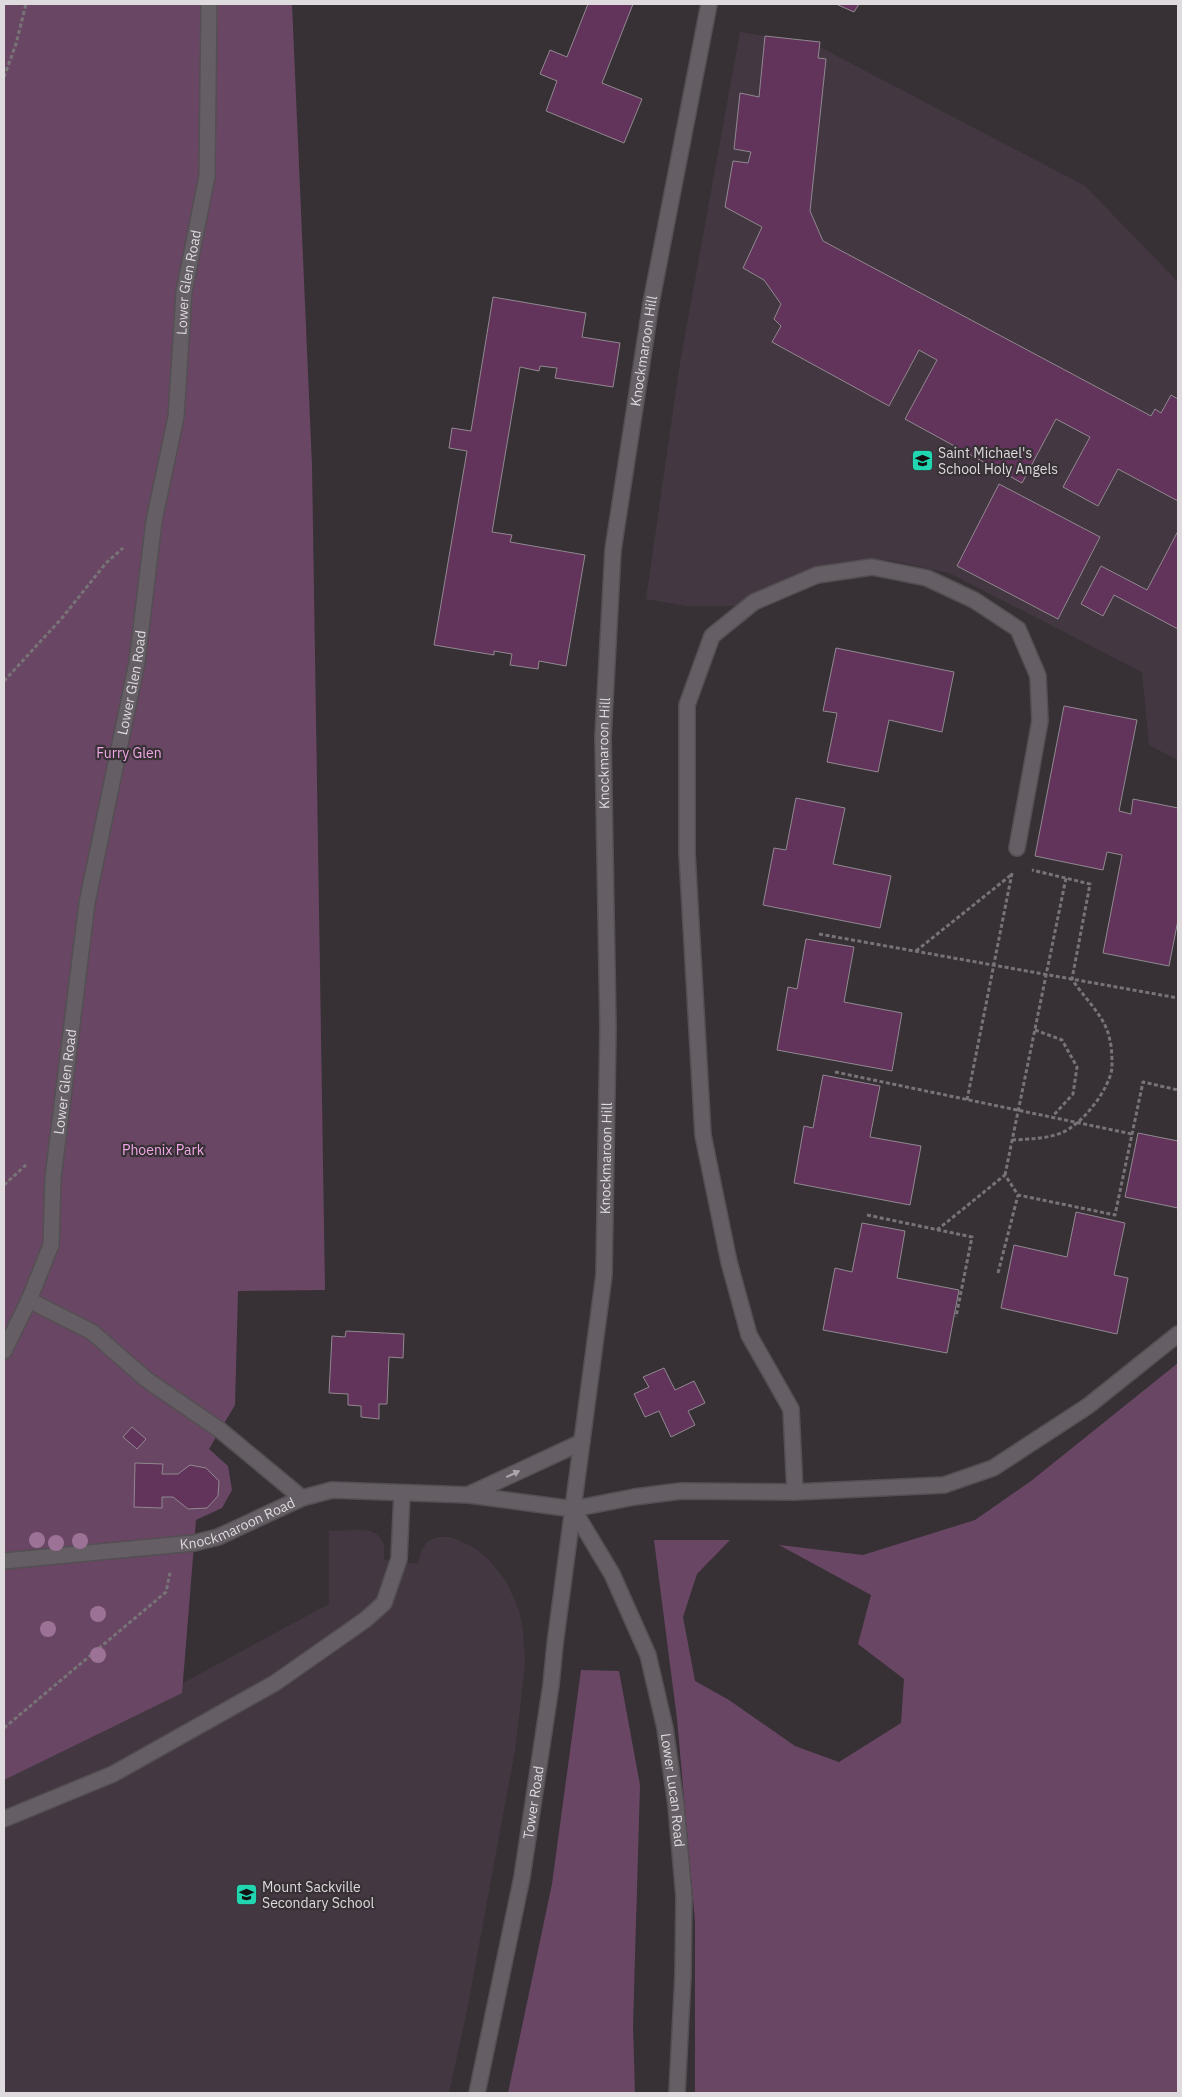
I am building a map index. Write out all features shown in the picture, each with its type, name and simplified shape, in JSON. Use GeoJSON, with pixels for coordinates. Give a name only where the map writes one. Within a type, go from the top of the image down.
{"type":"FeatureCollection","features":[{"type":"Feature","properties":{"kind":"street","name":"Lower Glen Road"},"geometry":{"type":"LineString","coordinates":[[4,1351],[29,1300],[51,1245],[53,1178],[87,903],[137,662],[154,521],[176,418],[184,292],[207,176],[209,4]]}},
{"type":"Feature","properties":{"kind":"street","name":"Knockmaroon Hill"},"geometry":{"type":"LineString","coordinates":[[573,1509],[604,1276],[608,1028],[603,737],[613,550],[651,303],[709,4]]}},
{"type":"Feature","properties":{"kind":"street"},"geometry":{"type":"LineString","coordinates":[[795,1492],[791,1408],[749,1335],[729,1262],[703,1135],[687,853],[687,705],[712,636],[754,602],[816,575],[872,567],[927,578],[974,600],[1018,629],[1038,676],[1040,720],[1017,848]]}},
{"type":"Feature","properties":{"kind":"street"},"geometry":{"type":"LineString","coordinates":[[29,1300],[92,1332],[147,1380],[220,1430],[302,1498]]}},
{"type":"Feature","properties":{"kind":"street","name":"Knockmaroon Road"},"geometry":{"type":"LineString","coordinates":[[4,1561],[194,1543],[218,1537],[302,1498],[332,1490],[402,1494],[468,1494],[573,1509],[634,1497],[682,1491],[795,1492],[944,1485],[993,1468],[1088,1406],[1178,1334]]}},
{"type":"Feature","properties":{"kind":"street","name":"Knockmaroon Road"},"geometry":{"type":"LineString","coordinates":[[468,1494],[582,1442]]}},
{"type":"Feature","properties":{"kind":"street"},"geometry":{"type":"LineString","coordinates":[[4,1819],[113,1774],[274,1683],[366,1620],[384,1603],[399,1559],[402,1494]]}},
{"type":"Feature","properties":{"kind":"street","name":"Tower Road"},"geometry":{"type":"LineString","coordinates":[[477,2093],[522,1878],[552,1685],[573,1509]]}},
{"type":"Feature","properties":{"kind":"street","name":"Lower Lucan Road"},"geometry":{"type":"LineString","coordinates":[[573,1509],[612,1574],[648,1655],[665,1728],[676,1805],[684,1897],[683,1975],[677,2093]]}},
{"type":"Feature","properties":{"kind":"path"},"geometry":{"type":"LineString","coordinates":[[4,77],[16,44],[26,4]]}},
{"type":"Feature","properties":{"kind":"path"},"geometry":{"type":"LineString","coordinates":[[4,681],[62,618],[106,562],[154,521]]}},
{"type":"Feature","properties":{"kind":"path"},"geometry":{"type":"LineString","coordinates":[[967,1100],[1017,848]]}},
{"type":"Feature","properties":{"kind":"path"},"geometry":{"type":"LineString","coordinates":[[1012,1140],[1040,1139],[1063,1133],[1088,1113],[1102,1093],[1112,1069],[1110,1040],[1101,1017],[1082,996],[1072,979],[1090,884],[1013,866]]}},
{"type":"Feature","properties":{"kind":"path"},"geometry":{"type":"LineString","coordinates":[[916,951],[1012,874]]}},
{"type":"Feature","properties":{"kind":"path"},"geometry":{"type":"LineString","coordinates":[[938,1230],[1005,1175],[1066,878]]}},
{"type":"Feature","properties":{"kind":"path"},"geometry":{"type":"LineString","coordinates":[[819,934],[1178,998]]}},
{"type":"Feature","properties":{"kind":"path"},"geometry":{"type":"LineString","coordinates":[[1035,1030],[1062,1040],[1076,1067],[1073,1094],[1052,1117]]}},
{"type":"Feature","properties":{"kind":"path"},"geometry":{"type":"LineString","coordinates":[[835,1072],[1132,1134]]}},
{"type":"Feature","properties":{"kind":"path"},"geometry":{"type":"LineString","coordinates":[[1018,1196],[1115,1214],[1143,1082],[1178,1090]]}},
{"type":"Feature","properties":{"kind":"path"},"geometry":{"type":"LineString","coordinates":[[998,1273],[1018,1196],[1005,1175]]}},
{"type":"Feature","properties":{"kind":"path"},"geometry":{"type":"LineString","coordinates":[[867,1215],[972,1237],[956,1317]]}},
{"type":"Feature","properties":{"kind":"path"},"geometry":{"type":"LineString","coordinates":[[4,1728],[166,1592],[175,1545]]}},
{"type":"Feature","properties":{"kind":"shaded area","name":"Saint Michael's School Holy Angels"},"geometry":{"type":"Polygon","coordinates":[[[740,32],[814,44],[1085,186],[1178,282],[1178,760],[1149,745],[1142,672],[949,573],[889,560],[840,562],[782,581],[734,606],[686,606],[646,599],[680,363],[740,32]]]}},
{"type":"Feature","properties":{"kind":"shaded area","name":"Mount Sackville Secondary School"},"geometry":{"type":"Polygon","coordinates":[[[329,1531],[371,1531],[379,1536],[384,1544],[384,1560],[418,1564],[422,1549],[428,1541],[438,1537],[450,1537],[475,1548],[489,1560],[506,1581],[519,1610],[523,1630],[525,1664],[515,1750],[467,2010],[449,2093],[4,2093],[4,1780],[329,1604],[329,1531]]]}},
{"type":"Feature","properties":{"kind":"green space","name":"Phoenix Park"},"geometry":{"type":"Polygon","coordinates":[[[4,4],[292,4],[312,466],[325,1290],[238,1291],[235,1405],[209,1449],[228,1466],[232,1490],[222,1508],[196,1520],[182,1693],[4,1780],[4,4]]]}},
{"type":"Feature","properties":{"kind":"green space"},"geometry":{"type":"Polygon","coordinates":[[[1178,1363],[1178,2093],[695,2093],[695,1921],[677,1719],[654,1540],[730,1540],[697,1574],[683,1617],[695,1681],[729,1700],[795,1746],[839,1762],[901,1723],[904,1679],[858,1644],[871,1595],[779,1545],[863,1555],[975,1520],[1031,1481],[1178,1363]]]}},
{"type":"Feature","properties":{"kind":"green space"},"geometry":{"type":"Polygon","coordinates":[[[581,1670],[619,1671],[640,1785],[633,2025],[635,2093],[508,2093],[552,1884],[581,1670]]]}},
{"type":"Feature","properties":{"kind":"building"},"geometry":{"type":"Polygon","coordinates":[[[588,4],[633,4],[602,83],[642,99],[624,143],[546,111],[557,81],[540,74],[550,50],[567,57],[588,4]]]}},
{"type":"Feature","properties":{"kind":"building"},"geometry":{"type":"Polygon","coordinates":[[[836,4],[859,4],[854,12],[836,4]]]}},
{"type":"Feature","properties":{"kind":"building"},"geometry":{"type":"Polygon","coordinates":[[[765,36],[820,42],[818,58],[826,59],[810,211],[823,241],[1151,416],[1155,409],[1161,413],[1171,395],[1178,399],[1178,501],[1118,469],[1098,506],[1063,487],[1090,437],[1056,419],[1022,483],[905,419],[937,360],[919,350],[889,406],[772,342],[781,326],[774,319],[781,304],[764,280],[743,268],[762,227],[725,207],[733,161],[748,163],[751,152],[734,149],[740,93],[759,97],[765,36]]]}},
{"type":"Feature","properties":{"kind":"building"},"geometry":{"type":"Polygon","coordinates":[[[493,297],[586,313],[582,337],[620,343],[613,387],[555,378],[557,368],[540,366],[539,371],[520,367],[492,532],[512,535],[510,542],[585,555],[566,666],[539,661],[538,669],[510,665],[512,654],[494,651],[494,655],[434,645],[467,451],[449,448],[452,428],[471,431],[493,297]]]}},
{"type":"Feature","properties":{"kind":"building"},"geometry":{"type":"Polygon","coordinates":[[[999,484],[1100,537],[1058,619],[957,566],[999,484]]]}},
{"type":"Feature","properties":{"kind":"building"},"geometry":{"type":"Polygon","coordinates":[[[1178,531],[1178,629],[1114,595],[1103,616],[1081,604],[1101,566],[1147,590],[1178,531]]]}},
{"type":"Feature","properties":{"kind":"building"},"geometry":{"type":"Polygon","coordinates":[[[836,648],[954,672],[942,732],[889,720],[878,772],[827,762],[837,713],[823,711],[836,648]]]}},
{"type":"Feature","properties":{"kind":"building"},"geometry":{"type":"Polygon","coordinates":[[[1064,706],[1137,720],[1119,811],[1131,814],[1133,799],[1178,808],[1178,920],[1169,966],[1103,953],[1122,855],[1107,852],[1103,870],[1035,856],[1064,706]]]}},
{"type":"Feature","properties":{"kind":"building"},"geometry":{"type":"Polygon","coordinates":[[[796,798],[845,808],[833,864],[891,876],[880,928],[763,905],[774,848],[786,850],[796,798]]]}},
{"type":"Feature","properties":{"kind":"building"},"geometry":{"type":"Polygon","coordinates":[[[806,939],[854,947],[844,1002],[902,1013],[892,1071],[777,1050],[788,987],[797,989],[806,939]]]}},
{"type":"Feature","properties":{"kind":"building"},"geometry":{"type":"Polygon","coordinates":[[[823,1075],[880,1086],[870,1137],[921,1146],[910,1205],[794,1183],[804,1126],[813,1128],[823,1075]]]}},
{"type":"Feature","properties":{"kind":"building"},"geometry":{"type":"Polygon","coordinates":[[[1138,1133],[1178,1141],[1178,1208],[1125,1197],[1138,1133]]]}},
{"type":"Feature","properties":{"kind":"building"},"geometry":{"type":"Polygon","coordinates":[[[1076,1212],[1125,1223],[1114,1275],[1128,1278],[1117,1334],[1001,1308],[1014,1245],[1067,1257],[1076,1212]]]}},
{"type":"Feature","properties":{"kind":"building"},"geometry":{"type":"Polygon","coordinates":[[[862,1223],[905,1231],[897,1278],[959,1290],[947,1353],[823,1330],[835,1268],[852,1272],[862,1223]]]}},
{"type":"Feature","properties":{"kind":"building"},"geometry":{"type":"Polygon","coordinates":[[[346,1331],[404,1334],[403,1358],[389,1357],[387,1404],[379,1404],[379,1419],[361,1417],[361,1406],[348,1405],[348,1394],[329,1393],[332,1336],[345,1337],[346,1331]]]}},
{"type":"Feature","properties":{"kind":"building"},"geometry":{"type":"Polygon","coordinates":[[[664,1368],[675,1390],[694,1381],[705,1403],[688,1411],[695,1425],[671,1437],[659,1411],[645,1417],[634,1394],[649,1387],[643,1377],[664,1368]]]}},
{"type":"Feature","properties":{"kind":"building"},"geometry":{"type":"Polygon","coordinates":[[[132,1427],[146,1439],[137,1449],[123,1437],[132,1427]]]}},
{"type":"Feature","properties":{"kind":"building"},"geometry":{"type":"Polygon","coordinates":[[[135,1463],[163,1464],[162,1474],[178,1474],[190,1465],[206,1468],[219,1481],[218,1496],[207,1508],[188,1509],[173,1497],[162,1497],[162,1508],[134,1507],[135,1463]]]}},
{"type":"Feature","properties":{"kind":"place","name":"Saint Michael's School Holy Angels"},"geometry":{"type":"Point","coordinates":[922,461]}},
{"type":"Feature","properties":{"kind":"place","name":"Mount Sackville Secondary School"},"geometry":{"type":"Point","coordinates":[246,1895]}},
{"type":"Feature","properties":{"kind":"park label","name":"Furry Glen"},"geometry":{"type":"Point","coordinates":[129,753]}}]}
